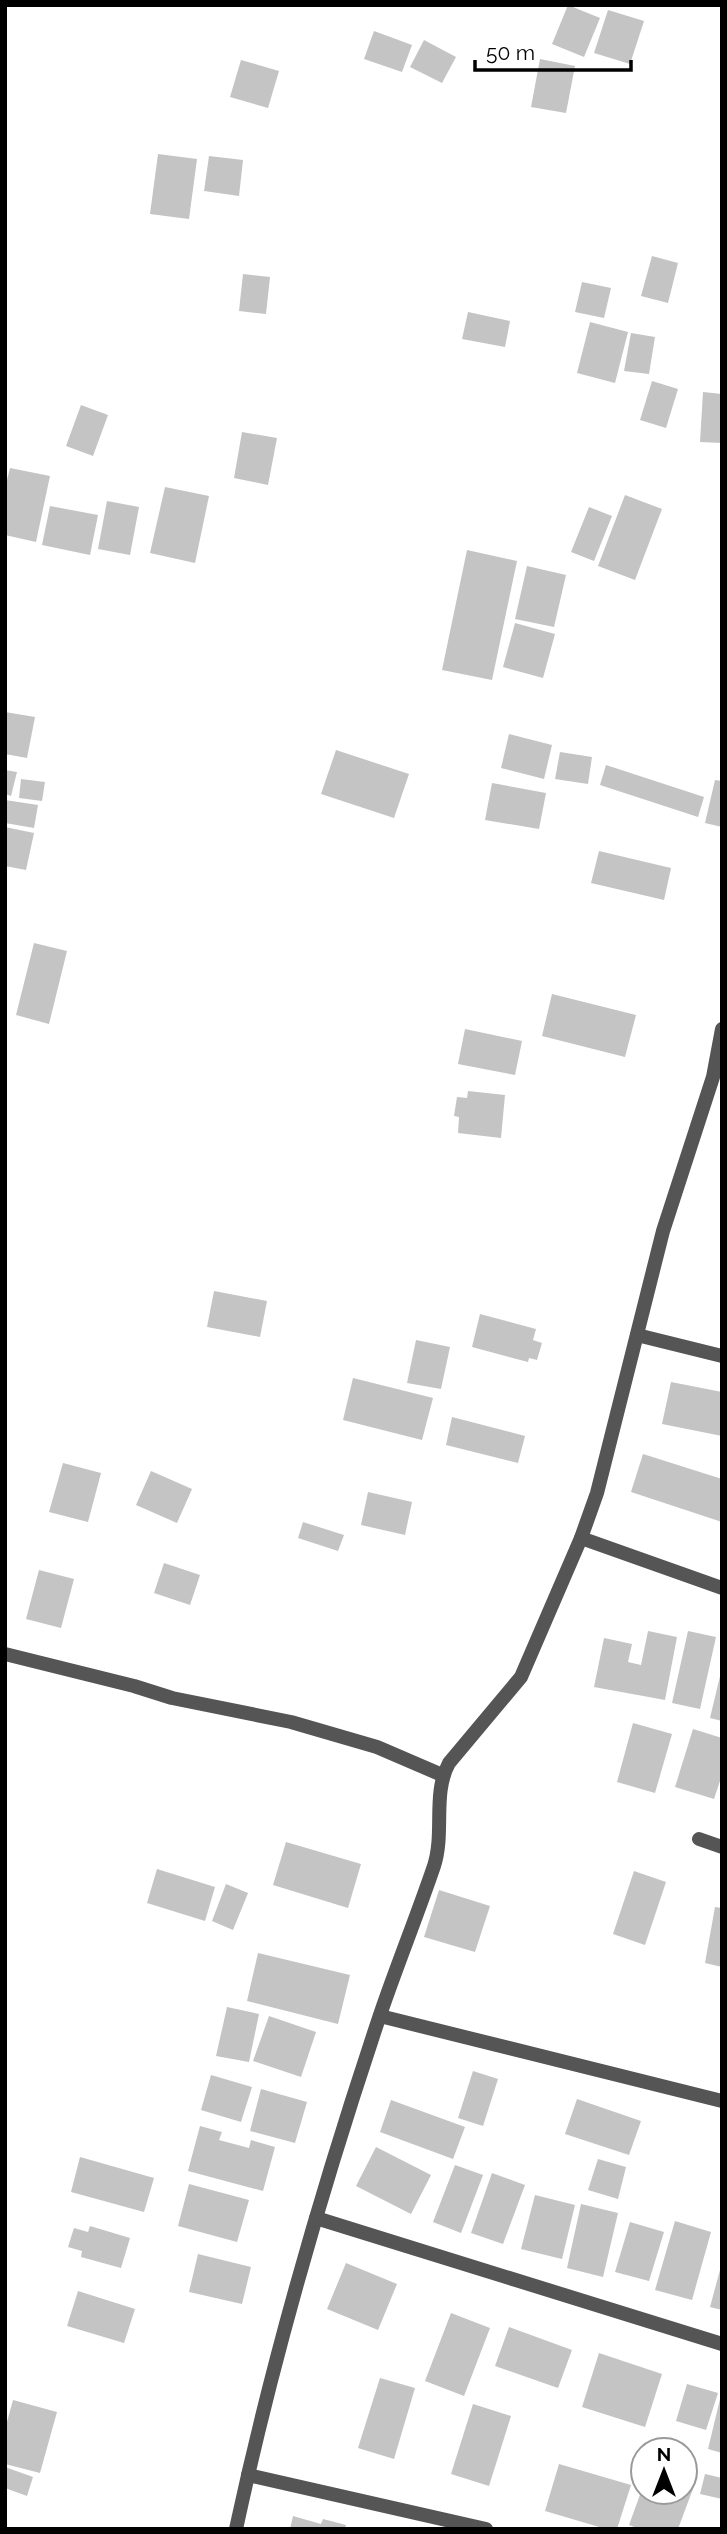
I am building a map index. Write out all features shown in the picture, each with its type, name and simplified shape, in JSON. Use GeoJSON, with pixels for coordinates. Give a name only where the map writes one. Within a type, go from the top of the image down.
{"type":"FeatureCollection","features":[{"type":"Feature","properties":{"kind":"street"},"geometry":{"type":"LineString","coordinates":[[236,2529],[316,2218],[380,2016],[435,1863],[441,1828],[442,1775],[521,1677],[581,1538],[597,1493],[663,1231],[713,1077],[722,1028]]}},
{"type":"Feature","properties":{"kind":"street"},"geometry":{"type":"LineString","coordinates":[[637,1335],[722,1356]]}},
{"type":"Feature","properties":{"kind":"street"},"geometry":{"type":"LineString","coordinates":[[581,1538],[722,1588]]}},
{"type":"Feature","properties":{"kind":"street"},"geometry":{"type":"LineString","coordinates":[[5,1654],[172,1698],[291,1722],[377,1747],[442,1775]]}},
{"type":"Feature","properties":{"kind":"street"},"geometry":{"type":"LineString","coordinates":[[699,1839],[722,1847]]}},
{"type":"Feature","properties":{"kind":"street"},"geometry":{"type":"LineString","coordinates":[[380,2016],[722,2101]]}},
{"type":"Feature","properties":{"kind":"street"},"geometry":{"type":"LineString","coordinates":[[316,2218],[722,2344]]}},
{"type":"Feature","properties":{"kind":"street"},"geometry":{"type":"LineString","coordinates":[[248,2475],[486,2529]]}},
{"type":"Feature","properties":{"kind":"building"},"geometry":{"type":"Polygon","coordinates":[[[568,5],[600,18],[584,57],[552,44],[568,5]]]}},
{"type":"Feature","properties":{"kind":"building"},"geometry":{"type":"Polygon","coordinates":[[[608,10],[644,21],[630,64],[594,53],[608,10]]]}},
{"type":"Feature","properties":{"kind":"building"},"geometry":{"type":"Polygon","coordinates":[[[374,31],[412,45],[402,72],[364,59],[374,31]]]}},
{"type":"Feature","properties":{"kind":"building"},"geometry":{"type":"Polygon","coordinates":[[[424,40],[456,57],[442,83],[410,67],[424,40]]]}},
{"type":"Feature","properties":{"kind":"building"},"geometry":{"type":"Polygon","coordinates":[[[540,59],[575,66],[566,113],[531,107],[540,59]]]}},
{"type":"Feature","properties":{"kind":"building"},"geometry":{"type":"Polygon","coordinates":[[[241,60],[279,71],[268,108],[230,97],[241,60]]]}},
{"type":"Feature","properties":{"kind":"building"},"geometry":{"type":"Polygon","coordinates":[[[158,154],[197,159],[189,219],[150,214],[158,154]]]}},
{"type":"Feature","properties":{"kind":"building"},"geometry":{"type":"Polygon","coordinates":[[[209,156],[243,160],[239,196],[204,191],[209,156]]]}},
{"type":"Feature","properties":{"kind":"building"},"geometry":{"type":"Polygon","coordinates":[[[652,256],[678,263],[668,303],[641,296],[652,256]]]}},
{"type":"Feature","properties":{"kind":"building"},"geometry":{"type":"Polygon","coordinates":[[[243,274],[270,277],[266,314],[239,311],[243,274]]]}},
{"type":"Feature","properties":{"kind":"building"},"geometry":{"type":"Polygon","coordinates":[[[582,282],[611,288],[604,318],[575,312],[582,282]]]}},
{"type":"Feature","properties":{"kind":"building"},"geometry":{"type":"Polygon","coordinates":[[[468,312],[510,321],[505,347],[462,339],[468,312]]]}},
{"type":"Feature","properties":{"kind":"building"},"geometry":{"type":"Polygon","coordinates":[[[590,322],[628,332],[615,383],[577,373],[590,322]]]}},
{"type":"Feature","properties":{"kind":"building"},"geometry":{"type":"Polygon","coordinates":[[[631,333],[655,337],[649,374],[624,371],[631,333]]]}},
{"type":"Feature","properties":{"kind":"building"},"geometry":{"type":"Polygon","coordinates":[[[652,381],[678,389],[666,428],[640,420],[652,381]]]}},
{"type":"Feature","properties":{"kind":"building"},"geometry":{"type":"Polygon","coordinates":[[[703,392],[722,394],[722,443],[700,442],[703,392]]]}},
{"type":"Feature","properties":{"kind":"building"},"geometry":{"type":"Polygon","coordinates":[[[81,405],[108,415],[93,456],[66,446],[81,405]]]}},
{"type":"Feature","properties":{"kind":"building"},"geometry":{"type":"Polygon","coordinates":[[[242,432],[277,438],[268,485],[234,478],[242,432]]]}},
{"type":"Feature","properties":{"kind":"building"},"geometry":{"type":"Polygon","coordinates":[[[10,468],[50,476],[36,542],[5,535],[5,488],[10,468]]]}},
{"type":"Feature","properties":{"kind":"building"},"geometry":{"type":"Polygon","coordinates":[[[165,487],[209,496],[195,563],[150,553],[165,487]]]}},
{"type":"Feature","properties":{"kind":"building"},"geometry":{"type":"Polygon","coordinates":[[[625,495],[662,509],[635,580],[598,566],[625,495]]]}},
{"type":"Feature","properties":{"kind":"building"},"geometry":{"type":"Polygon","coordinates":[[[107,501],[139,507],[130,555],[98,549],[107,501]]]}},
{"type":"Feature","properties":{"kind":"building"},"geometry":{"type":"Polygon","coordinates":[[[50,506],[98,515],[90,555],[42,545],[50,506]]]}},
{"type":"Feature","properties":{"kind":"building"},"geometry":{"type":"Polygon","coordinates":[[[589,507],[612,516],[594,561],[571,552],[589,507]]]}},
{"type":"Feature","properties":{"kind":"building"},"geometry":{"type":"Polygon","coordinates":[[[467,550],[517,561],[492,680],[442,670],[467,550]]]}},
{"type":"Feature","properties":{"kind":"building"},"geometry":{"type":"Polygon","coordinates":[[[527,566],[566,575],[554,627],[515,619],[527,566]]]}},
{"type":"Feature","properties":{"kind":"building"},"geometry":{"type":"Polygon","coordinates":[[[515,623],[555,634],[543,678],[503,667],[515,623]]]}},
{"type":"Feature","properties":{"kind":"building"},"geometry":{"type":"Polygon","coordinates":[[[5,712],[35,717],[27,758],[5,754],[5,712]]]}},
{"type":"Feature","properties":{"kind":"building"},"geometry":{"type":"Polygon","coordinates":[[[509,734],[552,745],[544,779],[501,768],[509,734]]]}},
{"type":"Feature","properties":{"kind":"building"},"geometry":{"type":"Polygon","coordinates":[[[336,750],[409,774],[394,818],[321,794],[336,750]]]}},
{"type":"Feature","properties":{"kind":"building"},"geometry":{"type":"Polygon","coordinates":[[[560,752],[592,757],[588,784],[555,779],[560,752]]]}},
{"type":"Feature","properties":{"kind":"building"},"geometry":{"type":"Polygon","coordinates":[[[606,765],[704,797],[698,817],[600,785],[606,765]]]}},
{"type":"Feature","properties":{"kind":"building"},"geometry":{"type":"Polygon","coordinates":[[[5,770],[17,772],[11,796],[5,794],[5,770]]]}},
{"type":"Feature","properties":{"kind":"building"},"geometry":{"type":"Polygon","coordinates":[[[21,779],[45,782],[42,801],[19,798],[21,779]]]}},
{"type":"Feature","properties":{"kind":"building"},"geometry":{"type":"Polygon","coordinates":[[[715,780],[722,781],[722,827],[705,823],[715,780]]]}},
{"type":"Feature","properties":{"kind":"building"},"geometry":{"type":"Polygon","coordinates":[[[492,783],[546,793],[539,829],[485,820],[492,783]]]}},
{"type":"Feature","properties":{"kind":"building"},"geometry":{"type":"Polygon","coordinates":[[[5,800],[38,805],[34,828],[5,823],[5,800]]]}},
{"type":"Feature","properties":{"kind":"building"},"geometry":{"type":"Polygon","coordinates":[[[5,827],[34,833],[26,870],[5,866],[5,827]]]}},
{"type":"Feature","properties":{"kind":"building"},"geometry":{"type":"Polygon","coordinates":[[[599,851],[671,868],[664,900],[591,883],[599,851]]]}},
{"type":"Feature","properties":{"kind":"building"},"geometry":{"type":"Polygon","coordinates":[[[34,943],[67,951],[49,1024],[16,1015],[34,943]]]}},
{"type":"Feature","properties":{"kind":"building"},"geometry":{"type":"Polygon","coordinates":[[[552,994],[636,1015],[625,1057],[542,1036],[552,994]]]}},
{"type":"Feature","properties":{"kind":"building"},"geometry":{"type":"Polygon","coordinates":[[[465,1029],[522,1041],[515,1075],[458,1064],[465,1029]]]}},
{"type":"Feature","properties":{"kind":"building"},"geometry":{"type":"Polygon","coordinates":[[[468,1091],[505,1095],[501,1138],[458,1133],[459,1117],[454,1116],[457,1097],[467,1098],[468,1091]]]}},
{"type":"Feature","properties":{"kind":"building"},"geometry":{"type":"Polygon","coordinates":[[[214,1291],[267,1301],[260,1337],[207,1327],[214,1291]]]}},
{"type":"Feature","properties":{"kind":"building"},"geometry":{"type":"Polygon","coordinates":[[[480,1314],[536,1329],[533,1340],[542,1343],[537,1360],[529,1358],[528,1362],[472,1347],[480,1314]]]}},
{"type":"Feature","properties":{"kind":"building"},"geometry":{"type":"Polygon","coordinates":[[[416,1340],[450,1347],[441,1389],[407,1383],[416,1340]]]}},
{"type":"Feature","properties":{"kind":"building"},"geometry":{"type":"Polygon","coordinates":[[[353,1378],[433,1398],[422,1440],[343,1420],[353,1378]]]}},
{"type":"Feature","properties":{"kind":"building"},"geometry":{"type":"Polygon","coordinates":[[[671,1382],[722,1392],[722,1436],[662,1424],[671,1382]]]}},
{"type":"Feature","properties":{"kind":"building"},"geometry":{"type":"Polygon","coordinates":[[[452,1417],[525,1436],[518,1463],[446,1445],[452,1417]]]}},
{"type":"Feature","properties":{"kind":"building"},"geometry":{"type":"Polygon","coordinates":[[[643,1454],[722,1479],[722,1522],[631,1492],[643,1454]]]}},
{"type":"Feature","properties":{"kind":"building"},"geometry":{"type":"Polygon","coordinates":[[[63,1463],[101,1473],[88,1522],[49,1512],[63,1463]]]}},
{"type":"Feature","properties":{"kind":"building"},"geometry":{"type":"Polygon","coordinates":[[[151,1471],[192,1489],[177,1523],[136,1505],[151,1471]]]}},
{"type":"Feature","properties":{"kind":"building"},"geometry":{"type":"Polygon","coordinates":[[[368,1492],[412,1502],[405,1535],[361,1525],[368,1492]]]}},
{"type":"Feature","properties":{"kind":"building"},"geometry":{"type":"Polygon","coordinates":[[[303,1522],[344,1535],[338,1551],[298,1538],[303,1522]]]}},
{"type":"Feature","properties":{"kind":"building"},"geometry":{"type":"Polygon","coordinates":[[[164,1563],[200,1575],[190,1605],[154,1593],[164,1563]]]}},
{"type":"Feature","properties":{"kind":"building"},"geometry":{"type":"Polygon","coordinates":[[[39,1570],[74,1579],[61,1628],[26,1619],[39,1570]]]}},
{"type":"Feature","properties":{"kind":"building"},"geometry":{"type":"Polygon","coordinates":[[[648,1631],[677,1637],[665,1700],[594,1687],[604,1638],[632,1644],[628,1662],[641,1665],[648,1631]]]}},
{"type":"Feature","properties":{"kind":"building"},"geometry":{"type":"Polygon","coordinates":[[[688,1631],[716,1637],[700,1709],[672,1703],[688,1631]]]}},
{"type":"Feature","properties":{"kind":"building"},"geometry":{"type":"Polygon","coordinates":[[[722,1672],[722,1721],[710,1718],[722,1672]]]}},
{"type":"Feature","properties":{"kind":"building"},"geometry":{"type":"Polygon","coordinates":[[[633,1723],[672,1734],[655,1793],[617,1782],[633,1723]]]}},
{"type":"Feature","properties":{"kind":"building"},"geometry":{"type":"Polygon","coordinates":[[[693,1729],[722,1738],[722,1775],[714,1799],[675,1787],[693,1729]]]}},
{"type":"Feature","properties":{"kind":"building"},"geometry":{"type":"Polygon","coordinates":[[[286,1842],[361,1864],[348,1908],[273,1885],[286,1842]]]}},
{"type":"Feature","properties":{"kind":"building"},"geometry":{"type":"Polygon","coordinates":[[[157,1869],[215,1887],[205,1921],[147,1903],[157,1869]]]}},
{"type":"Feature","properties":{"kind":"building"},"geometry":{"type":"Polygon","coordinates":[[[634,1871],[666,1882],[645,1945],[613,1934],[634,1871]]]}},
{"type":"Feature","properties":{"kind":"building"},"geometry":{"type":"Polygon","coordinates":[[[226,1884],[248,1893],[233,1930],[212,1921],[226,1884]]]}},
{"type":"Feature","properties":{"kind":"building"},"geometry":{"type":"Polygon","coordinates":[[[439,1890],[490,1906],[475,1952],[424,1937],[439,1890]]]}},
{"type":"Feature","properties":{"kind":"building"},"geometry":{"type":"Polygon","coordinates":[[[715,1907],[722,1908],[722,1967],[705,1963],[715,1907]]]}},
{"type":"Feature","properties":{"kind":"building"},"geometry":{"type":"Polygon","coordinates":[[[258,1953],[350,1975],[338,2024],[247,2001],[258,1953]]]}},
{"type":"Feature","properties":{"kind":"building"},"geometry":{"type":"Polygon","coordinates":[[[227,2007],[259,2014],[249,2062],[216,2056],[227,2007]]]}},
{"type":"Feature","properties":{"kind":"building"},"geometry":{"type":"Polygon","coordinates":[[[269,2016],[316,2032],[301,2077],[253,2061],[269,2016]]]}},
{"type":"Feature","properties":{"kind":"building"},"geometry":{"type":"Polygon","coordinates":[[[473,2071],[498,2079],[483,2126],[458,2118],[473,2071]]]}},
{"type":"Feature","properties":{"kind":"building"},"geometry":{"type":"Polygon","coordinates":[[[211,2075],[252,2087],[241,2122],[201,2110],[211,2075]]]}},
{"type":"Feature","properties":{"kind":"building"},"geometry":{"type":"Polygon","coordinates":[[[261,2089],[307,2102],[295,2143],[250,2131],[261,2089]]]}},
{"type":"Feature","properties":{"kind":"building"},"geometry":{"type":"Polygon","coordinates":[[[577,2099],[641,2121],[629,2155],[565,2134],[577,2099]]]}},
{"type":"Feature","properties":{"kind":"building"},"geometry":{"type":"Polygon","coordinates":[[[391,2100],[465,2127],[453,2159],[380,2132],[391,2100]]]}},
{"type":"Feature","properties":{"kind":"building"},"geometry":{"type":"Polygon","coordinates":[[[200,2126],[222,2132],[219,2140],[249,2148],[251,2140],[275,2147],[263,2191],[188,2171],[200,2126]]]}},
{"type":"Feature","properties":{"kind":"building"},"geometry":{"type":"Polygon","coordinates":[[[376,2147],[431,2175],[411,2214],[356,2186],[376,2147]]]}},
{"type":"Feature","properties":{"kind":"building"},"geometry":{"type":"Polygon","coordinates":[[[80,2157],[154,2178],[144,2212],[71,2192],[80,2157]]]}},
{"type":"Feature","properties":{"kind":"building"},"geometry":{"type":"Polygon","coordinates":[[[598,2159],[626,2167],[618,2199],[588,2190],[598,2159]]]}},
{"type":"Feature","properties":{"kind":"building"},"geometry":{"type":"Polygon","coordinates":[[[455,2165],[483,2175],[461,2233],[433,2222],[455,2165]]]}},
{"type":"Feature","properties":{"kind":"building"},"geometry":{"type":"Polygon","coordinates":[[[492,2173],[525,2185],[503,2244],[471,2233],[492,2173]]]}},
{"type":"Feature","properties":{"kind":"building"},"geometry":{"type":"Polygon","coordinates":[[[189,2184],[249,2200],[237,2242],[178,2226],[189,2184]]]}},
{"type":"Feature","properties":{"kind":"building"},"geometry":{"type":"Polygon","coordinates":[[[535,2195],[575,2205],[562,2259],[521,2249],[535,2195]]]}},
{"type":"Feature","properties":{"kind":"building"},"geometry":{"type":"Polygon","coordinates":[[[581,2204],[618,2213],[603,2277],[567,2268],[581,2204]]]}},
{"type":"Feature","properties":{"kind":"building"},"geometry":{"type":"Polygon","coordinates":[[[675,2221],[711,2232],[692,2300],[655,2290],[675,2221]]]}},
{"type":"Feature","properties":{"kind":"building"},"geometry":{"type":"Polygon","coordinates":[[[630,2222],[664,2232],[649,2281],[615,2272],[630,2222]]]}},
{"type":"Feature","properties":{"kind":"building"},"geometry":{"type":"Polygon","coordinates":[[[90,2226],[130,2238],[121,2268],[81,2257],[82,2251],[68,2247],[74,2228],[88,2232],[90,2226]]]}},
{"type":"Feature","properties":{"kind":"building"},"geometry":{"type":"Polygon","coordinates":[[[198,2254],[251,2267],[242,2304],[189,2292],[198,2254]]]}},
{"type":"Feature","properties":{"kind":"building"},"geometry":{"type":"Polygon","coordinates":[[[346,2263],[397,2284],[378,2330],[327,2309],[346,2263]]]}},
{"type":"Feature","properties":{"kind":"building"},"geometry":{"type":"Polygon","coordinates":[[[722,2270],[722,2310],[710,2307],[722,2270]]]}},
{"type":"Feature","properties":{"kind":"building"},"geometry":{"type":"Polygon","coordinates":[[[78,2291],[135,2309],[124,2343],[67,2326],[78,2291]]]}},
{"type":"Feature","properties":{"kind":"building"},"geometry":{"type":"Polygon","coordinates":[[[451,2313],[490,2328],[464,2396],[425,2381],[451,2313]]]}},
{"type":"Feature","properties":{"kind":"building"},"geometry":{"type":"Polygon","coordinates":[[[509,2327],[572,2350],[558,2388],[495,2366],[509,2327]]]}},
{"type":"Feature","properties":{"kind":"building"},"geometry":{"type":"Polygon","coordinates":[[[599,2353],[662,2374],[645,2427],[582,2407],[599,2353]]]}},
{"type":"Feature","properties":{"kind":"building"},"geometry":{"type":"Polygon","coordinates":[[[380,2378],[415,2388],[394,2459],[358,2448],[380,2378]]]}},
{"type":"Feature","properties":{"kind":"building"},"geometry":{"type":"Polygon","coordinates":[[[687,2384],[718,2393],[706,2430],[676,2421],[687,2384]]]}},
{"type":"Feature","properties":{"kind":"building"},"geometry":{"type":"Polygon","coordinates":[[[722,2395],[722,2453],[708,2449],[722,2395]]]}},
{"type":"Feature","properties":{"kind":"building"},"geometry":{"type":"Polygon","coordinates":[[[13,2400],[57,2412],[40,2473],[5,2464],[5,2429],[13,2400]]]}},
{"type":"Feature","properties":{"kind":"building"},"geometry":{"type":"Polygon","coordinates":[[[473,2404],[511,2416],[489,2486],[451,2474],[473,2404]]]}},
{"type":"Feature","properties":{"kind":"building"},"geometry":{"type":"Polygon","coordinates":[[[559,2464],[629,2484],[617,2529],[606,2529],[545,2511],[559,2464]]]}},
{"type":"Feature","properties":{"kind":"building"},"geometry":{"type":"Polygon","coordinates":[[[5,2467],[33,2477],[27,2496],[5,2488],[5,2467]]]}},
{"type":"Feature","properties":{"kind":"building"},"geometry":{"type":"Polygon","coordinates":[[[705,2474],[722,2478],[722,2499],[700,2494],[705,2474]]]}},
{"type":"Feature","properties":{"kind":"building"},"geometry":{"type":"Polygon","coordinates":[[[636,2506],[687,2506],[678,2529],[640,2529],[629,2525],[636,2506]]]}},
{"type":"Feature","properties":{"kind":"building"},"geometry":{"type":"Polygon","coordinates":[[[293,2516],[321,2524],[323,2519],[346,2525],[345,2529],[290,2529],[293,2516]]]}}]}
